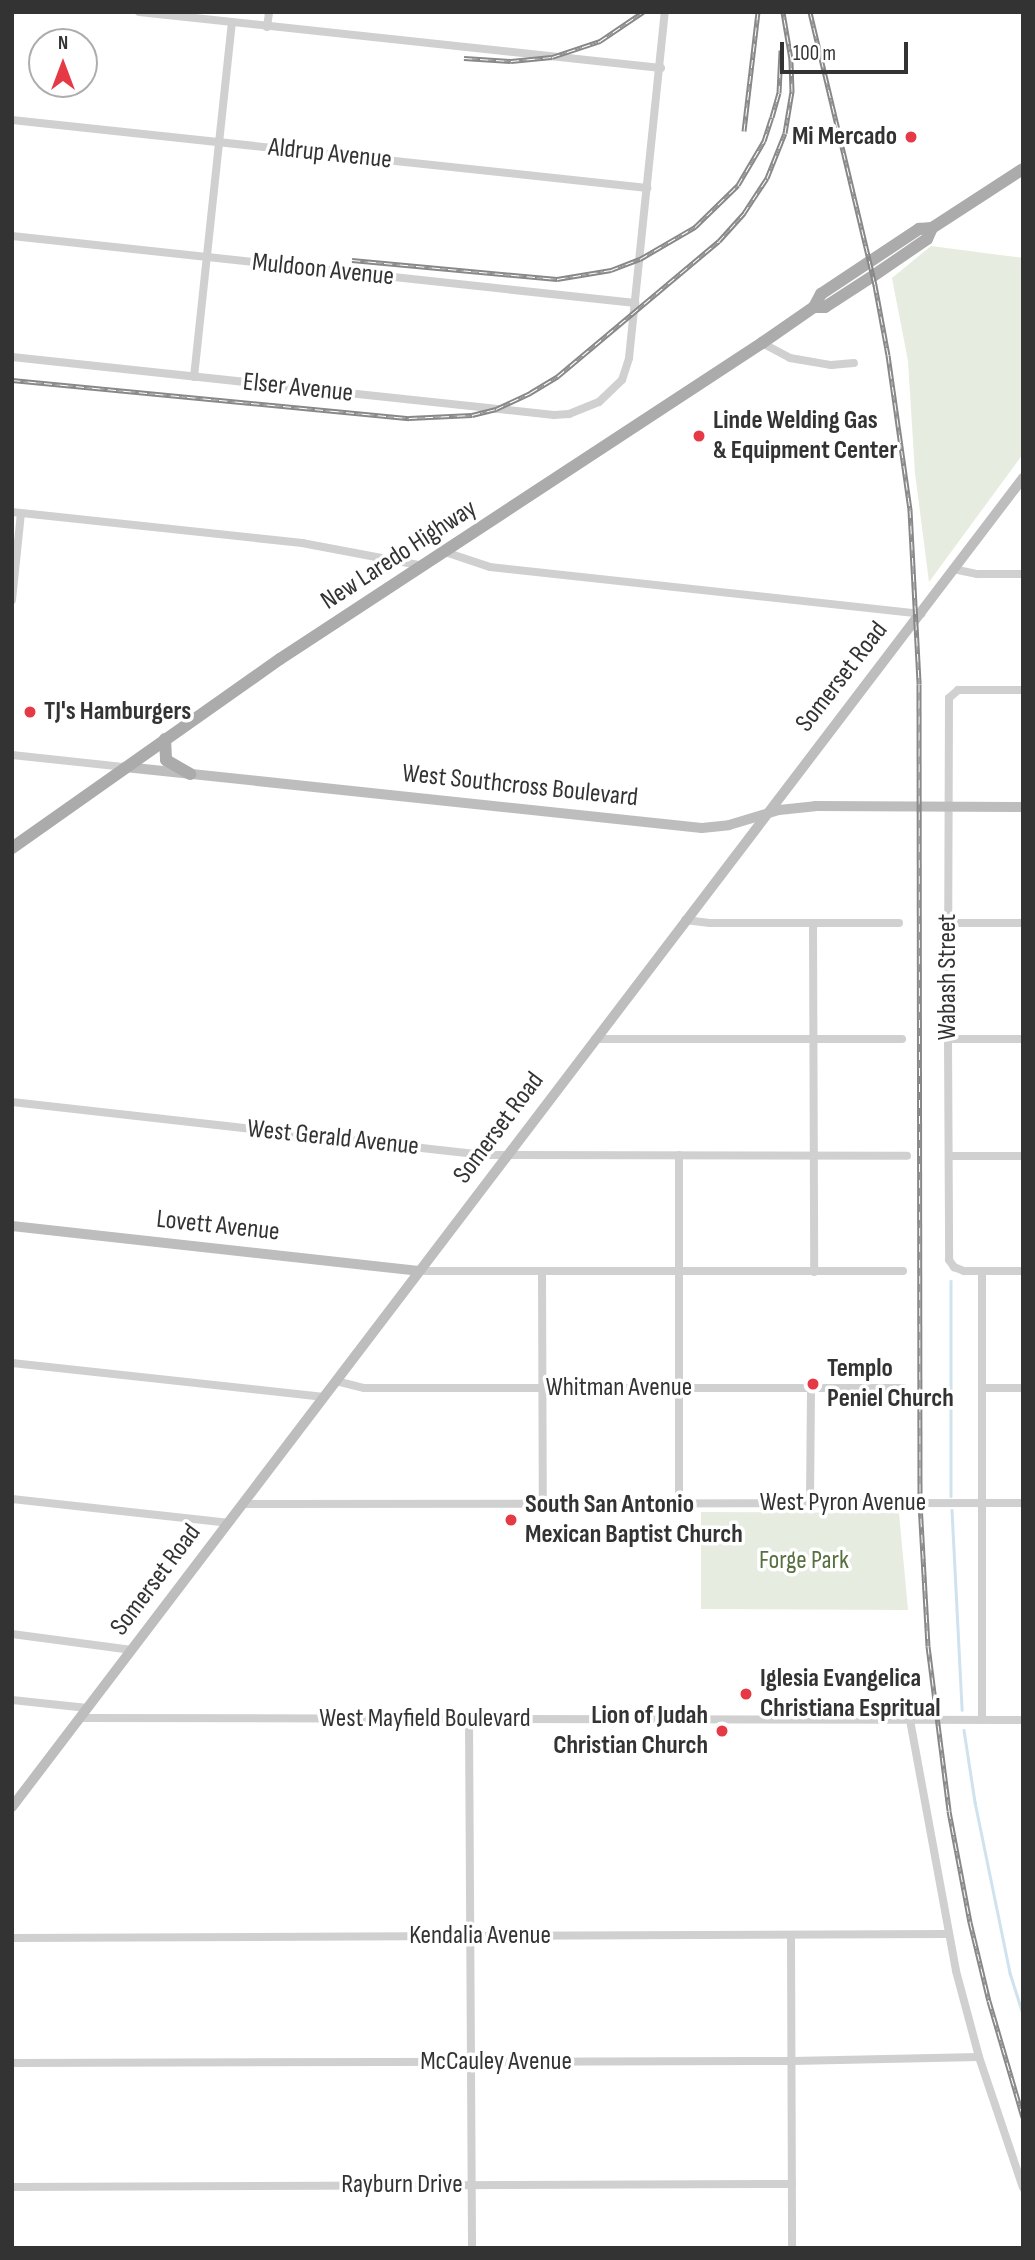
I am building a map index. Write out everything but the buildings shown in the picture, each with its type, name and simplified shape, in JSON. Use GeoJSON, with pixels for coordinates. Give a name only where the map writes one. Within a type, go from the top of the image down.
{"type":"FeatureCollection","features":[{"type":"Feature","properties":{"kind":"main road","name":"New Laredo Highway"},"geometry":{"type":"LineString","coordinates":[[12,848],[165,739],[762,343],[814,307],[821,294],[919,229],[932,228],[1023,169]]}},
{"type":"Feature","properties":{"kind":"main road","name":"Somerset Road"},"geometry":{"type":"LineString","coordinates":[[12,1807],[1023,478]]}},
{"type":"Feature","properties":{"kind":"main road"},"geometry":{"type":"LineString","coordinates":[[165,739],[166,760],[190,774]]}},
{"type":"Feature","properties":{"kind":"main road","name":"West Southcross Boulevard"},"geometry":{"type":"LineString","coordinates":[[125,767],[688,827],[729,825],[766,813],[815,806],[1023,807]]}},
{"type":"Feature","properties":{"kind":"main road","name":"Lovett Avenue"},"geometry":{"type":"LineString","coordinates":[[12,1226],[419,1271]]}},
{"type":"Feature","properties":{"kind":"street"},"geometry":{"type":"LineString","coordinates":[[139,12],[661,68]]}},
{"type":"Feature","properties":{"kind":"street"},"geometry":{"type":"LineString","coordinates":[[267,27],[269,12]]}},
{"type":"Feature","properties":{"kind":"street"},"geometry":{"type":"LineString","coordinates":[[635,303],[665,12]]}},
{"type":"Feature","properties":{"kind":"street"},"geometry":{"type":"LineString","coordinates":[[194,377],[232,23]]}},
{"type":"Feature","properties":{"kind":"street","name":"Aldrup Avenue"},"geometry":{"type":"LineString","coordinates":[[12,120],[647,188]]}},
{"type":"Feature","properties":{"kind":"street","name":"Muldoon Avenue"},"geometry":{"type":"LineString","coordinates":[[12,236],[635,303]]}},
{"type":"Feature","properties":{"kind":"street","name":"Elser Avenue"},"geometry":{"type":"LineString","coordinates":[[12,357],[554,415],[584,409],[599,402],[622,380],[629,358],[635,303]]}},
{"type":"Feature","properties":{"kind":"street"},"geometry":{"type":"LineString","coordinates":[[762,343],[784,356],[806,361],[831,365],[853,363]]}},
{"type":"Feature","properties":{"kind":"street"},"geometry":{"type":"LineString","coordinates":[[12,600],[16,513],[302,543],[424,566]]}},
{"type":"Feature","properties":{"kind":"street"},"geometry":{"type":"LineString","coordinates":[[445,552],[490,567],[921,614]]}},
{"type":"Feature","properties":{"kind":"street"},"geometry":{"type":"LineString","coordinates":[[953,569],[977,574],[1023,574]]}},
{"type":"Feature","properties":{"kind":"street","name":"Wabash Street"},"geometry":{"type":"LineString","coordinates":[[982,1271],[964,1271],[950,1264],[949,702],[954,691],[1023,690]]}},
{"type":"Feature","properties":{"kind":"street","name":"West Southcross Boulevard"},"geometry":{"type":"LineString","coordinates":[[12,755],[125,767]]}},
{"type":"Feature","properties":{"kind":"street"},"geometry":{"type":"LineString","coordinates":[[685,920],[900,923]]}},
{"type":"Feature","properties":{"kind":"street"},"geometry":{"type":"LineString","coordinates":[[813,923],[814,1272]]}},
{"type":"Feature","properties":{"kind":"street"},"geometry":{"type":"LineString","coordinates":[[948,923],[1023,923]]}},
{"type":"Feature","properties":{"kind":"street"},"geometry":{"type":"LineString","coordinates":[[948,1038],[1023,1039]]}},
{"type":"Feature","properties":{"kind":"street"},"geometry":{"type":"LineString","coordinates":[[595,1040],[902,1039]]}},
{"type":"Feature","properties":{"kind":"street","name":"West Gerald Avenue"},"geometry":{"type":"LineString","coordinates":[[12,1102],[507,1155],[907,1156]]}},
{"type":"Feature","properties":{"kind":"street"},"geometry":{"type":"LineString","coordinates":[[679,1155],[679,1503]]}},
{"type":"Feature","properties":{"kind":"street"},"geometry":{"type":"LineString","coordinates":[[949,1156],[1023,1156]]}},
{"type":"Feature","properties":{"kind":"street"},"geometry":{"type":"LineString","coordinates":[[419,1271],[902,1271]]}},
{"type":"Feature","properties":{"kind":"street"},"geometry":{"type":"LineString","coordinates":[[542,1271],[543,1502]]}},
{"type":"Feature","properties":{"kind":"street"},"geometry":{"type":"LineString","coordinates":[[982,1720],[982,1271],[1023,1271]]}},
{"type":"Feature","properties":{"kind":"street"},"geometry":{"type":"LineString","coordinates":[[12,1363],[324,1397]]}},
{"type":"Feature","properties":{"kind":"street","name":"Whitman Avenue"},"geometry":{"type":"LineString","coordinates":[[336,1381],[364,1388],[903,1388]]}},
{"type":"Feature","properties":{"kind":"street"},"geometry":{"type":"LineString","coordinates":[[810,1503],[811,1388]]}},
{"type":"Feature","properties":{"kind":"street"},"geometry":{"type":"LineString","coordinates":[[982,1388],[1023,1388]]}},
{"type":"Feature","properties":{"kind":"street"},"geometry":{"type":"LineString","coordinates":[[12,1499],[228,1523]]}},
{"type":"Feature","properties":{"kind":"street","name":"West Pyron Avenue"},"geometry":{"type":"LineString","coordinates":[[243,1504],[1023,1503]]}},
{"type":"Feature","properties":{"kind":"street"},"geometry":{"type":"LineString","coordinates":[[12,1634],[132,1650]]}},
{"type":"Feature","properties":{"kind":"street"},"geometry":{"type":"LineString","coordinates":[[12,1700],[88,1708]]}},
{"type":"Feature","properties":{"kind":"street","name":"West Mayfield Boulevard"},"geometry":{"type":"LineString","coordinates":[[80,1718],[1023,1720]]}},
{"type":"Feature","properties":{"kind":"street"},"geometry":{"type":"LineString","coordinates":[[469,1720],[472,2248]]}},
{"type":"Feature","properties":{"kind":"street"},"geometry":{"type":"LineString","coordinates":[[910,1720],[947,1934],[979,2057],[1023,2188]]}},
{"type":"Feature","properties":{"kind":"street","name":"Kendalia Avenue"},"geometry":{"type":"LineString","coordinates":[[12,1938],[947,1934]]}},
{"type":"Feature","properties":{"kind":"street"},"geometry":{"type":"LineString","coordinates":[[792,1936],[792,2248]]}},
{"type":"Feature","properties":{"kind":"street","name":"McCauley Avenue"},"geometry":{"type":"LineString","coordinates":[[12,2063],[792,2061],[979,2057]]}},
{"type":"Feature","properties":{"kind":"street","name":"Rayburn Drive"},"geometry":{"type":"LineString","coordinates":[[12,2187],[792,2184]]}},
{"type":"Feature","properties":{"kind":"green space"},"geometry":{"type":"Polygon","coordinates":[[[931,246],[1023,258],[1023,454],[929,582],[915,473],[908,361],[892,278],[931,246]]]}},
{"type":"Feature","properties":{"kind":"green space","name":"Forge Park"},"geometry":{"type":"Polygon","coordinates":[[[701,1512],[899,1513],[908,1610],[701,1609],[701,1512]]]}},
{"type":"Feature","properties":{"kind":"waterway"},"geometry":{"type":"LineString","coordinates":[[951,1281],[951,1496]]}},
{"type":"Feature","properties":{"kind":"waterway"},"geometry":{"type":"LineString","coordinates":[[952,1510],[962,1710]]}},
{"type":"Feature","properties":{"kind":"waterway"},"geometry":{"type":"LineString","coordinates":[[964,1730],[975,1802],[1010,1973],[1023,2014]]}},
{"type":"Feature","properties":{"kind":"railway"},"geometry":{"type":"LineString","coordinates":[[464,58],[511,61],[552,57],[600,41],[643,12]]}},
{"type":"Feature","properties":{"kind":"railway"},"geometry":{"type":"LineString","coordinates":[[744,131],[758,12]]}},
{"type":"Feature","properties":{"kind":"railway"},"geometry":{"type":"LineString","coordinates":[[12,380],[409,418],[472,415],[496,409],[530,393],[558,376],[719,241],[744,213],[767,178],[785,133],[792,91],[791,59],[783,12]]}},
{"type":"Feature","properties":{"kind":"railway"},"geometry":{"type":"LineString","coordinates":[[810,12],[875,285],[910,510],[919,684],[920,1503],[928,1646],[949,1811],[970,1922],[989,2001],[1023,2117]]}},
{"type":"Feature","properties":{"kind":"railway"},"geometry":{"type":"LineString","coordinates":[[352,260],[557,279],[611,270],[640,259],[695,227],[738,185],[764,141],[772,117],[779,93],[781,50]]}},
{"type":"Feature","properties":{"kind":"place","name":"Mi Mercado"},"geometry":{"type":"Point","coordinates":[911,137]}},
{"type":"Feature","properties":{"kind":"place","name":"Linde Welding Gas & Equipment Center"},"geometry":{"type":"Point","coordinates":[699,436]}},
{"type":"Feature","properties":{"kind":"place","name":"TJ's Hamburgers"},"geometry":{"type":"Point","coordinates":[30,712]}},
{"type":"Feature","properties":{"kind":"place","name":"Templo Peniel Church"},"geometry":{"type":"Point","coordinates":[813,1384]}},
{"type":"Feature","properties":{"kind":"place","name":"South San Antonio Mexican Baptist Church"},"geometry":{"type":"Point","coordinates":[511,1520]}},
{"type":"Feature","properties":{"kind":"place","name":"Iglesia Evangelica Christiana Espritual"},"geometry":{"type":"Point","coordinates":[746,1694]}},
{"type":"Feature","properties":{"kind":"place","name":"Lion of Judah Christian Church"},"geometry":{"type":"Point","coordinates":[722,1731]}}]}
